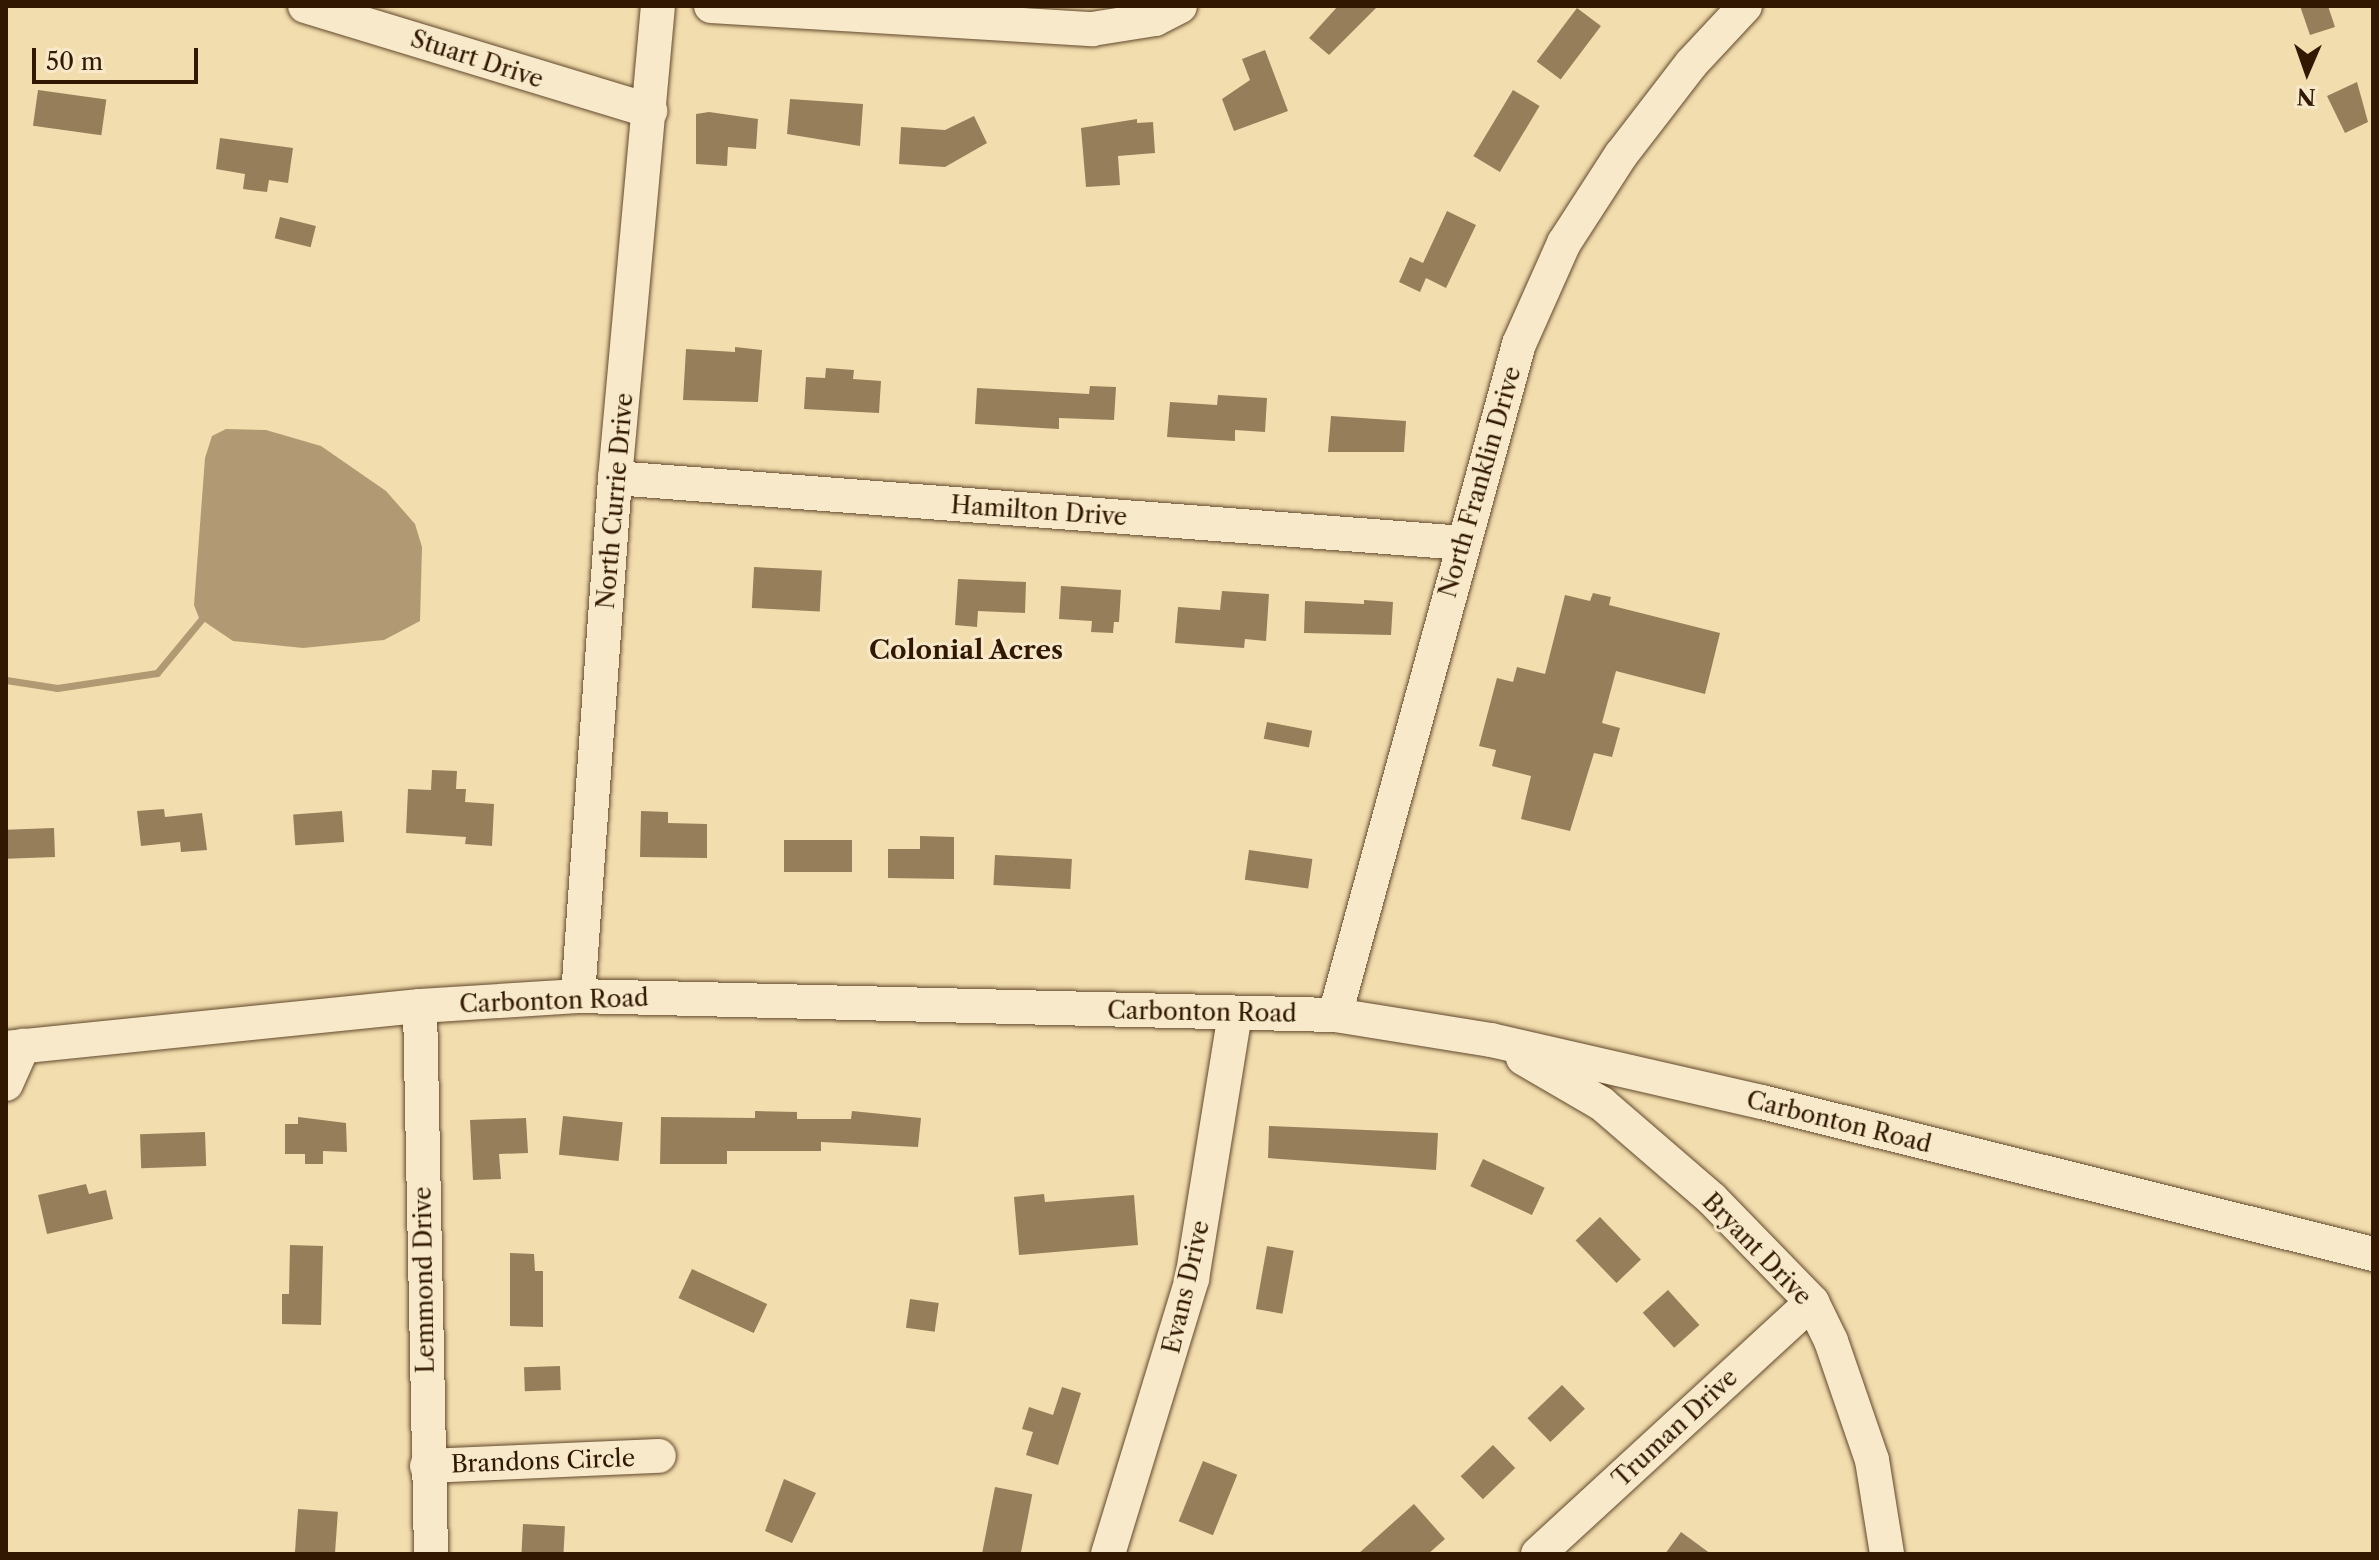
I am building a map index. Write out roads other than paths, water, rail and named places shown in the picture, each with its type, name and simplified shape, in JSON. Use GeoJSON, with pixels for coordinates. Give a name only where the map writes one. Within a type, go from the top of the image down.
{"type":"FeatureCollection","features":[{"type":"Feature","properties":{"kind":"street","name":"Stuart Drive"},"geometry":{"type":"LineString","coordinates":[[305,6],[650,111]]}},
{"type":"Feature","properties":{"kind":"street","name":"North Currie Drive"},"geometry":{"type":"LineString","coordinates":[[578,996],[615,478],[658,6]]}},
{"type":"Feature","properties":{"kind":"street"},"geometry":{"type":"LineString","coordinates":[[711,6],[1092,29],[1155,19],[1180,6]]}},
{"type":"Feature","properties":{"kind":"street","name":"North Franklin Drive"},"geometry":{"type":"LineString","coordinates":[[1335,1015],[1519,344],[1564,243],[1629,143],[1691,64],[1745,6]]}},
{"type":"Feature","properties":{"kind":"street","name":"Hamilton Drive"},"geometry":{"type":"LineString","coordinates":[[615,478],[1463,543]]}},
{"type":"Feature","properties":{"kind":"street","name":"Carbonton Road"},"geometry":{"type":"LineString","coordinates":[[14,1047],[420,1006],[578,996],[1335,1015],[1491,1040],[2373,1254]]}},
{"type":"Feature","properties":{"kind":"street","name":"Lemmond Drive"},"geometry":{"type":"LineString","coordinates":[[420,1006],[431,1554]]}},
{"type":"Feature","properties":{"kind":"street","name":"Evans Drive"},"geometry":{"type":"LineString","coordinates":[[1108,1554],[1192,1279],[1235,1013]]}},
{"type":"Feature","properties":{"kind":"street","name":"Bryant Drive"},"geometry":{"type":"LineString","coordinates":[[1491,1040],[1602,1104],[1712,1199],[1812,1302],[1831,1341],[1872,1460],[1887,1554]]}},
{"type":"Feature","properties":{"kind":"street"},"geometry":{"type":"LineString","coordinates":[[6,1084],[14,1047]]}},
{"type":"Feature","properties":{"kind":"street","name":"Truman Drive"},"geometry":{"type":"LineString","coordinates":[[1538,1554],[1812,1302]]}},
{"type":"Feature","properties":{"kind":"street","name":"Brandons Circle"},"geometry":{"type":"LineString","coordinates":[[427,1466],[659,1456]]}},
{"type":"Feature","properties":{"kind":"waterway"},"geometry":{"type":"LineString","coordinates":[[6,680],[57,688],[157,673],[205,615]]}},
{"type":"Feature","properties":{"kind":"district","name":"Colonial Acres"},"geometry":{"type":"Point","coordinates":[966,651]}}]}
